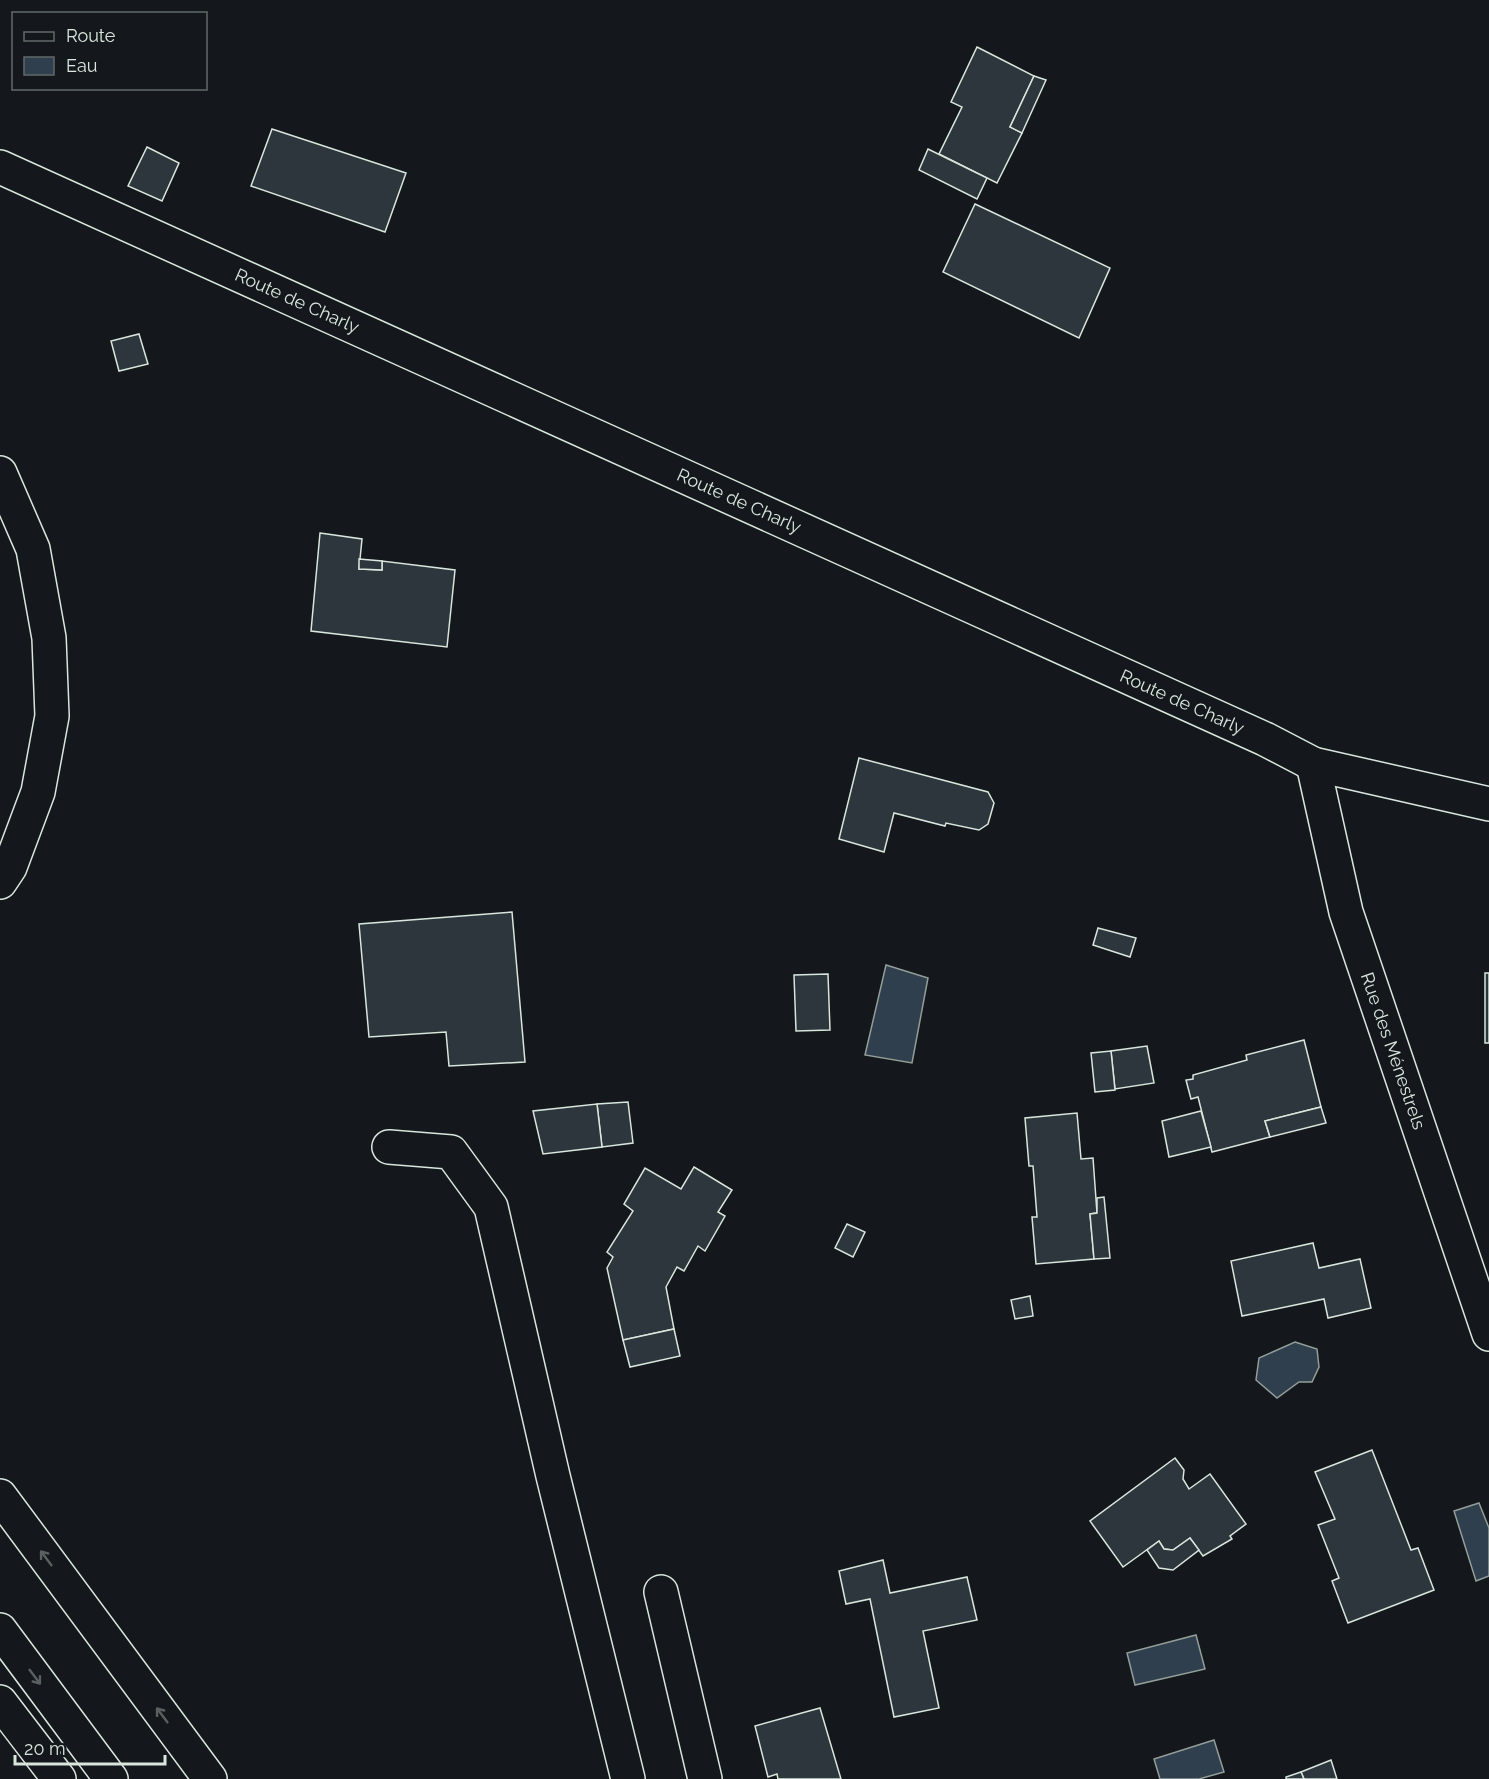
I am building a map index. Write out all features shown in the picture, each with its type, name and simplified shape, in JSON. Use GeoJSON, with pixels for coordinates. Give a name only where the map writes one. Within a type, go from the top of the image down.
{"type":"FeatureCollection","features":[{"type":"Feature","properties":{"kind":"main road","name":"Route de Charly"},"geometry":{"type":"LineString","coordinates":[[0,167],[1233,724],[1313,764],[1489,804]]}},
{"type":"Feature","properties":{"kind":"main road"},"geometry":{"type":"LineString","coordinates":[[0,473],[33,549],[49,638],[52,716],[38,792],[10,867],[0,882]]}},
{"type":"Feature","properties":{"kind":"main road","name":"Rue des Ménestrels"},"geometry":{"type":"LineString","coordinates":[[1313,764],[1346,912],[1489,1334]]}},
{"type":"Feature","properties":{"kind":"main road"},"geometry":{"type":"LineString","coordinates":[[388,1147],[451,1152],[491,1207],[553,1476],[628,1779]]}},
{"type":"Feature","properties":{"kind":"main road"},"geometry":{"type":"LineString","coordinates":[[0,1496],[210,1779]]}},
{"type":"Feature","properties":{"kind":"main road"},"geometry":{"type":"LineString","coordinates":[[662,1592],[705,1779]]}},
{"type":"Feature","properties":{"kind":"main road"},"geometry":{"type":"LineString","coordinates":[[0,1630],[111,1779]]}},
{"type":"Feature","properties":{"kind":"main road"},"geometry":{"type":"LineString","coordinates":[[0,1702],[59,1779]]}},
{"type":"Feature","properties":{"kind":"water"},"geometry":{"type":"Polygon","coordinates":[[[886,965],[928,978],[912,1063],[865,1055],[886,965]]]}},
{"type":"Feature","properties":{"kind":"water"},"geometry":{"type":"Polygon","coordinates":[[[1295,1342],[1317,1349],[1319,1367],[1312,1382],[1299,1382],[1277,1398],[1256,1380],[1259,1358],[1295,1342]]]}},
{"type":"Feature","properties":{"kind":"water"},"geometry":{"type":"Polygon","coordinates":[[[1479,1503],[1489,1528],[1489,1576],[1476,1581],[1454,1511],[1479,1503]]]}},
{"type":"Feature","properties":{"kind":"water"},"geometry":{"type":"Polygon","coordinates":[[[1196,1635],[1205,1669],[1135,1685],[1127,1653],[1196,1635]]]}},
{"type":"Feature","properties":{"kind":"water"},"geometry":{"type":"Polygon","coordinates":[[[1214,1740],[1224,1772],[1199,1779],[1160,1779],[1154,1759],[1214,1740]]]}},
{"type":"Feature","properties":{"kind":"building"},"geometry":{"type":"Polygon","coordinates":[[[977,47],[1034,76],[1010,127],[1022,133],[997,183],[939,154],[962,107],[951,102],[977,47]]]}},
{"type":"Feature","properties":{"kind":"building"},"geometry":{"type":"Polygon","coordinates":[[[1034,76],[1046,80],[1022,133],[1010,127],[1034,76]]]}},
{"type":"Feature","properties":{"kind":"building"},"geometry":{"type":"Polygon","coordinates":[[[272,129],[406,173],[385,232],[251,186],[272,129]]]}},
{"type":"Feature","properties":{"kind":"building"},"geometry":{"type":"Polygon","coordinates":[[[147,147],[179,163],[162,201],[128,186],[147,147]]]}},
{"type":"Feature","properties":{"kind":"building"},"geometry":{"type":"Polygon","coordinates":[[[928,149],[987,178],[977,199],[919,170],[928,149]]]}},
{"type":"Feature","properties":{"kind":"building"},"geometry":{"type":"Polygon","coordinates":[[[975,204],[1110,268],[1079,338],[943,272],[975,204]]]}},
{"type":"Feature","properties":{"kind":"building"},"geometry":{"type":"Polygon","coordinates":[[[139,334],[148,364],[119,371],[111,341],[139,334]]]}},
{"type":"Feature","properties":{"kind":"building"},"geometry":{"type":"Polygon","coordinates":[[[320,533],[362,539],[359,569],[382,570],[382,561],[455,570],[447,647],[311,631],[320,533]]]}},
{"type":"Feature","properties":{"kind":"building"},"geometry":{"type":"Polygon","coordinates":[[[359,559],[382,561],[382,570],[359,569],[359,559]]]}},
{"type":"Feature","properties":{"kind":"building"},"geometry":{"type":"Polygon","coordinates":[[[859,758],[988,792],[994,803],[988,824],[979,830],[946,823],[945,826],[894,813],[884,852],[839,839],[859,758]]]}},
{"type":"Feature","properties":{"kind":"building"},"geometry":{"type":"Polygon","coordinates":[[[512,912],[525,1062],[449,1066],[446,1032],[369,1037],[359,924],[512,912]]]}},
{"type":"Feature","properties":{"kind":"building"},"geometry":{"type":"Polygon","coordinates":[[[1098,928],[1136,938],[1130,957],[1093,945],[1098,928]]]}},
{"type":"Feature","properties":{"kind":"building"},"geometry":{"type":"Polygon","coordinates":[[[1485,973],[1489,973],[1489,1043],[1485,1043],[1485,973]]]}},
{"type":"Feature","properties":{"kind":"building"},"geometry":{"type":"Polygon","coordinates":[[[828,974],[830,1030],[796,1031],[794,975],[828,974]]]}},
{"type":"Feature","properties":{"kind":"building"},"geometry":{"type":"Polygon","coordinates":[[[1304,1040],[1321,1107],[1265,1121],[1270,1137],[1212,1152],[1198,1097],[1191,1099],[1186,1080],[1193,1079],[1193,1075],[1247,1060],[1246,1055],[1304,1040]]]}},
{"type":"Feature","properties":{"kind":"building"},"geometry":{"type":"Polygon","coordinates":[[[1147,1046],[1154,1083],[1115,1089],[1111,1051],[1147,1046]]]}},
{"type":"Feature","properties":{"kind":"building"},"geometry":{"type":"Polygon","coordinates":[[[1111,1051],[1115,1090],[1095,1092],[1091,1053],[1111,1051]]]}},
{"type":"Feature","properties":{"kind":"building"},"geometry":{"type":"Polygon","coordinates":[[[628,1102],[633,1143],[602,1147],[597,1104],[628,1102]]]}},
{"type":"Feature","properties":{"kind":"building"},"geometry":{"type":"Polygon","coordinates":[[[597,1104],[602,1147],[543,1154],[533,1111],[597,1104]]]}},
{"type":"Feature","properties":{"kind":"building"},"geometry":{"type":"Polygon","coordinates":[[[1321,1107],[1326,1123],[1270,1137],[1265,1121],[1321,1107]]]}},
{"type":"Feature","properties":{"kind":"building"},"geometry":{"type":"Polygon","coordinates":[[[1201,1111],[1211,1147],[1169,1157],[1162,1121],[1201,1111]]]}},
{"type":"Feature","properties":{"kind":"building"},"geometry":{"type":"Polygon","coordinates":[[[1077,1113],[1081,1159],[1093,1158],[1097,1213],[1090,1214],[1094,1259],[1036,1264],[1032,1217],[1037,1217],[1033,1166],[1029,1166],[1025,1118],[1077,1113]]]}},
{"type":"Feature","properties":{"kind":"building"},"geometry":{"type":"Polygon","coordinates":[[[694,1167],[732,1190],[718,1212],[725,1216],[705,1251],[698,1246],[684,1271],[677,1267],[666,1287],[674,1329],[623,1340],[607,1268],[613,1257],[607,1252],[633,1211],[624,1204],[645,1168],[681,1189],[694,1167]]]}},
{"type":"Feature","properties":{"kind":"building"},"geometry":{"type":"Polygon","coordinates":[[[1104,1197],[1110,1258],[1094,1259],[1090,1214],[1097,1213],[1097,1198],[1104,1197]]]}},
{"type":"Feature","properties":{"kind":"building"},"geometry":{"type":"Polygon","coordinates":[[[847,1224],[865,1232],[853,1257],[835,1248],[847,1224]]]}},
{"type":"Feature","properties":{"kind":"building"},"geometry":{"type":"Polygon","coordinates":[[[1313,1243],[1319,1268],[1360,1259],[1371,1308],[1328,1318],[1324,1299],[1242,1316],[1231,1261],[1313,1243]]]}},
{"type":"Feature","properties":{"kind":"building"},"geometry":{"type":"Polygon","coordinates":[[[1030,1296],[1033,1316],[1015,1319],[1011,1300],[1030,1296]]]}},
{"type":"Feature","properties":{"kind":"building"},"geometry":{"type":"Polygon","coordinates":[[[674,1329],[680,1356],[630,1367],[623,1340],[674,1329]]]}},
{"type":"Feature","properties":{"kind":"building"},"geometry":{"type":"Polygon","coordinates":[[[1372,1450],[1411,1550],[1418,1548],[1434,1590],[1348,1623],[1332,1581],[1339,1578],[1318,1525],[1335,1519],[1315,1472],[1372,1450]]]}},
{"type":"Feature","properties":{"kind":"building"},"geometry":{"type":"Polygon","coordinates":[[[1175,1458],[1184,1470],[1183,1479],[1189,1489],[1210,1474],[1246,1524],[1230,1536],[1232,1539],[1203,1556],[1190,1538],[1173,1550],[1164,1549],[1159,1541],[1123,1567],[1090,1521],[1175,1458]]]}},
{"type":"Feature","properties":{"kind":"building"},"geometry":{"type":"Polygon","coordinates":[[[1190,1538],[1199,1550],[1173,1570],[1159,1568],[1147,1550],[1159,1541],[1164,1549],[1173,1550],[1190,1538]]]}},
{"type":"Feature","properties":{"kind":"building"},"geometry":{"type":"Polygon","coordinates":[[[883,1560],[890,1593],[967,1577],[977,1620],[923,1631],[939,1708],[894,1717],[870,1599],[846,1604],[839,1571],[883,1560]]]}},
{"type":"Feature","properties":{"kind":"building"},"geometry":{"type":"Polygon","coordinates":[[[820,1708],[841,1779],[778,1779],[777,1774],[768,1777],[755,1726],[820,1708]]]}},
{"type":"Feature","properties":{"kind":"building"},"geometry":{"type":"Polygon","coordinates":[[[1331,1760],[1337,1779],[1304,1779],[1301,1772],[1331,1760]]]}},
{"type":"Feature","properties":{"kind":"building"},"geometry":{"type":"Polygon","coordinates":[[[1301,1772],[1304,1779],[1286,1779],[1286,1777],[1301,1772]]]}}]}
